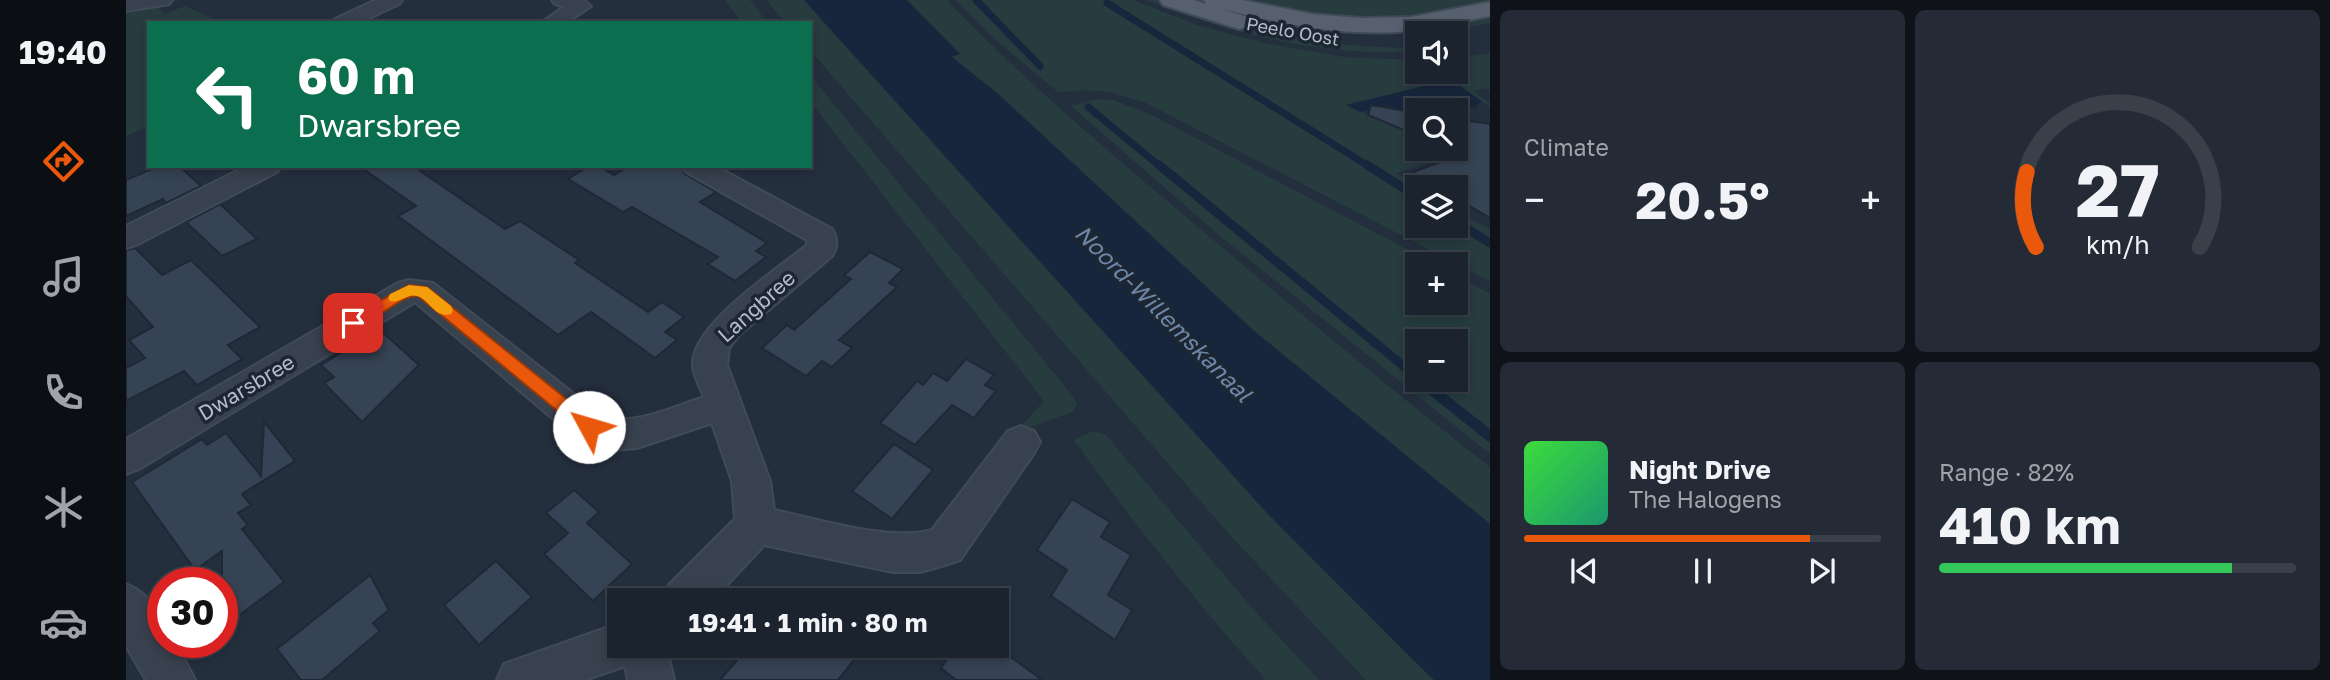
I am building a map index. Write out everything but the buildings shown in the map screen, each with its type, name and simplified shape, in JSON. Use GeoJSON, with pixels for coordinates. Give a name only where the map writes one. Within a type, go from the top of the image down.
{"type":"FeatureCollection","features":[{"type":"Feature","properties":{"kind":"main road","name":"Peelo Oost"},"geometry":{"type":"LineString","coordinates":[[1171,0],[1250,25],[1308,36],[1405,41]]}},
{"type":"Feature","properties":{"kind":"main road","name":"Peelo Oost"},"geometry":{"type":"LineString","coordinates":[[1215,0],[1290,18],[1368,25],[1429,22],[1490,9]]}},
{"type":"Feature","properties":{"kind":"main road"},"geometry":{"type":"LineString","coordinates":[[1468,36],[1490,31]]}},
{"type":"Feature","properties":{"kind":"street"},"geometry":{"type":"LineString","coordinates":[[126,5],[162,0]]}},
{"type":"Feature","properties":{"kind":"street"},"geometry":{"type":"LineString","coordinates":[[346,21],[392,0]]}},
{"type":"Feature","properties":{"kind":"street"},"geometry":{"type":"LineString","coordinates":[[555,21],[581,6],[562,0]]}},
{"type":"Feature","properties":{"kind":"street"},"geometry":{"type":"LineString","coordinates":[[126,238],[264,168]]}},
{"type":"Feature","properties":{"kind":"street","name":"Langbree"},"geometry":{"type":"LineString","coordinates":[[699,168],[822,236],[822,249],[726,328],[713,345],[710,365],[751,481],[756,525]]}},
{"type":"Feature","properties":{"kind":"street","name":"Dwarsbree"},"geometry":{"type":"LineString","coordinates":[[126,458],[409,291],[422,291],[589,427],[612,435],[637,433],[725,405]]}},
{"type":"Feature","properties":{"kind":"street"},"geometry":{"type":"LineString","coordinates":[[696,588],[756,525],[894,553],[920,553],[945,546],[1021,442]]}},
{"type":"Feature","properties":{"kind":"street"},"geometry":{"type":"LineString","coordinates":[[126,605],[172,680]]}},
{"type":"Feature","properties":{"kind":"street"},"geometry":{"type":"LineString","coordinates":[[520,680],[607,650]]}},
{"type":"Feature","properties":{"kind":"street"},"geometry":{"type":"LineString","coordinates":[[646,658],[651,680]]}},
{"type":"Feature","properties":{"kind":"green space"},"geometry":{"type":"Polygon","coordinates":[[[725,0],[750,0],[766,21],[741,21],[725,0]]]}},
{"type":"Feature","properties":{"kind":"green space"},"geometry":{"type":"Polygon","coordinates":[[[766,0],[804,0],[1267,513],[1434,680],[1366,680],[1229,534],[812,52],[812,21],[784,21],[766,0]]]}},
{"type":"Feature","properties":{"kind":"green space"},"geometry":{"type":"Polygon","coordinates":[[[907,0],[947,0],[1010,63],[1110,152],[1349,354],[1490,467],[1490,524],[1253,330],[997,93],[951,57],[959,54],[907,0]]]}},
{"type":"Feature","properties":{"kind":"green space"},"geometry":{"type":"Polygon","coordinates":[[[956,0],[1133,0],[1197,25],[1264,43],[1344,57],[1405,60],[1405,84],[1433,84],[1346,105],[1405,131],[1405,161],[1434,161],[1396,173],[1405,178],[1405,237],[1146,103],[1109,92],[1058,92],[997,41],[956,0]]]}},
{"type":"Feature","properties":{"kind":"green space"},"geometry":{"type":"Polygon","coordinates":[[[1147,0],[1157,0],[1252,30],[1317,42],[1405,48],[1405,52],[1348,50],[1279,41],[1147,0]]]}},
{"type":"Feature","properties":{"kind":"green space"},"geometry":{"type":"Polygon","coordinates":[[[1191,0],[1206,0],[1317,24],[1490,13],[1490,23],[1468,26],[1468,21],[1405,21],[1405,33],[1377,33],[1302,27],[1191,0]]]}},
{"type":"Feature","properties":{"kind":"green space"},"geometry":{"type":"Polygon","coordinates":[[[1224,0],[1490,0],[1490,5],[1419,20],[1314,18],[1224,0]]]}},
{"type":"Feature","properties":{"kind":"green space"},"geometry":{"type":"Polygon","coordinates":[[[157,4],[164,14],[185,6],[219,21],[147,21],[147,127],[126,136],[126,9],[157,4]]]}},
{"type":"Feature","properties":{"kind":"green space"},"geometry":{"type":"Polygon","coordinates":[[[1490,53],[1490,90],[1485,88],[1473,91],[1490,103],[1490,107],[1457,84],[1468,84],[1468,56],[1490,53]]]}},
{"type":"Feature","properties":{"kind":"green space"},"geometry":{"type":"Polygon","coordinates":[[[812,77],[1072,395],[1077,405],[1072,412],[1016,432],[1044,401],[812,104],[812,77]]]}},
{"type":"Feature","properties":{"kind":"green space"},"geometry":{"type":"Polygon","coordinates":[[[1098,99],[1113,100],[1152,115],[1412,252],[1405,252],[1405,315],[1468,315],[1468,282],[1490,294],[1490,454],[1413,392],[1468,392],[1468,329],[1405,329],[1405,385],[1220,236],[1071,106],[1098,99]]]}},
{"type":"Feature","properties":{"kind":"green space"},"geometry":{"type":"Polygon","coordinates":[[[1468,216],[1490,230],[1490,281],[1468,270],[1468,252],[1434,252],[1407,238],[1468,238],[1468,216]]]}},
{"type":"Feature","properties":{"kind":"green space"},"geometry":{"type":"Polygon","coordinates":[[[1092,431],[1105,434],[1253,609],[1319,680],[1266,680],[1167,563],[1074,440],[1092,431]]]}},
{"type":"Feature","properties":{"kind":"water","name":"Noord-Willemskanaal"},"geometry":{"type":"Polygon","coordinates":[[[804,0],[907,0],[960,54],[952,57],[997,93],[1253,330],[1490,524],[1490,680],[1434,680],[1411,658],[1267,513],[804,0]]]}},
{"type":"Feature","properties":{"kind":"water"},"geometry":{"type":"Polygon","coordinates":[[[1433,84],[1457,84],[1481,101],[1475,108],[1468,107],[1468,98],[1405,98],[1405,109],[1386,106],[1360,112],[1346,105],[1433,84]]]}},
{"type":"Feature","properties":{"kind":"waterway"},"geometry":{"type":"LineString","coordinates":[[976,0],[1040,66]]}},
{"type":"Feature","properties":{"kind":"waterway"},"geometry":{"type":"LineString","coordinates":[[1107,3],[1370,167]]}},
{"type":"Feature","properties":{"kind":"waterway"},"geometry":{"type":"LineString","coordinates":[[1088,107],[1161,167]]}},
{"type":"Feature","properties":{"kind":"waterway"},"geometry":{"type":"LineString","coordinates":[[1159,165],[1405,367]]}},
{"type":"Feature","properties":{"kind":"waterway"},"geometry":{"type":"LineString","coordinates":[[1367,165],[1405,189]]}},
{"type":"Feature","properties":{"kind":"waterway"},"geometry":{"type":"LineString","coordinates":[[1468,229],[1490,243]]}},
{"type":"Feature","properties":{"kind":"waterway"},"geometry":{"type":"LineString","coordinates":[[1435,392],[1490,436]]}},
{"type":"Feature","properties":{"kind":"slow traffic"},"geometry":{"type":"LineString","coordinates":[[395,298],[409,291],[422,291],[445,310]]}},
{"type":"Feature","properties":{"kind":"route"},"geometry":{"type":"LineString","coordinates":[[353,323],[398,296],[409,291],[422,291],[589,427]]}}]}
